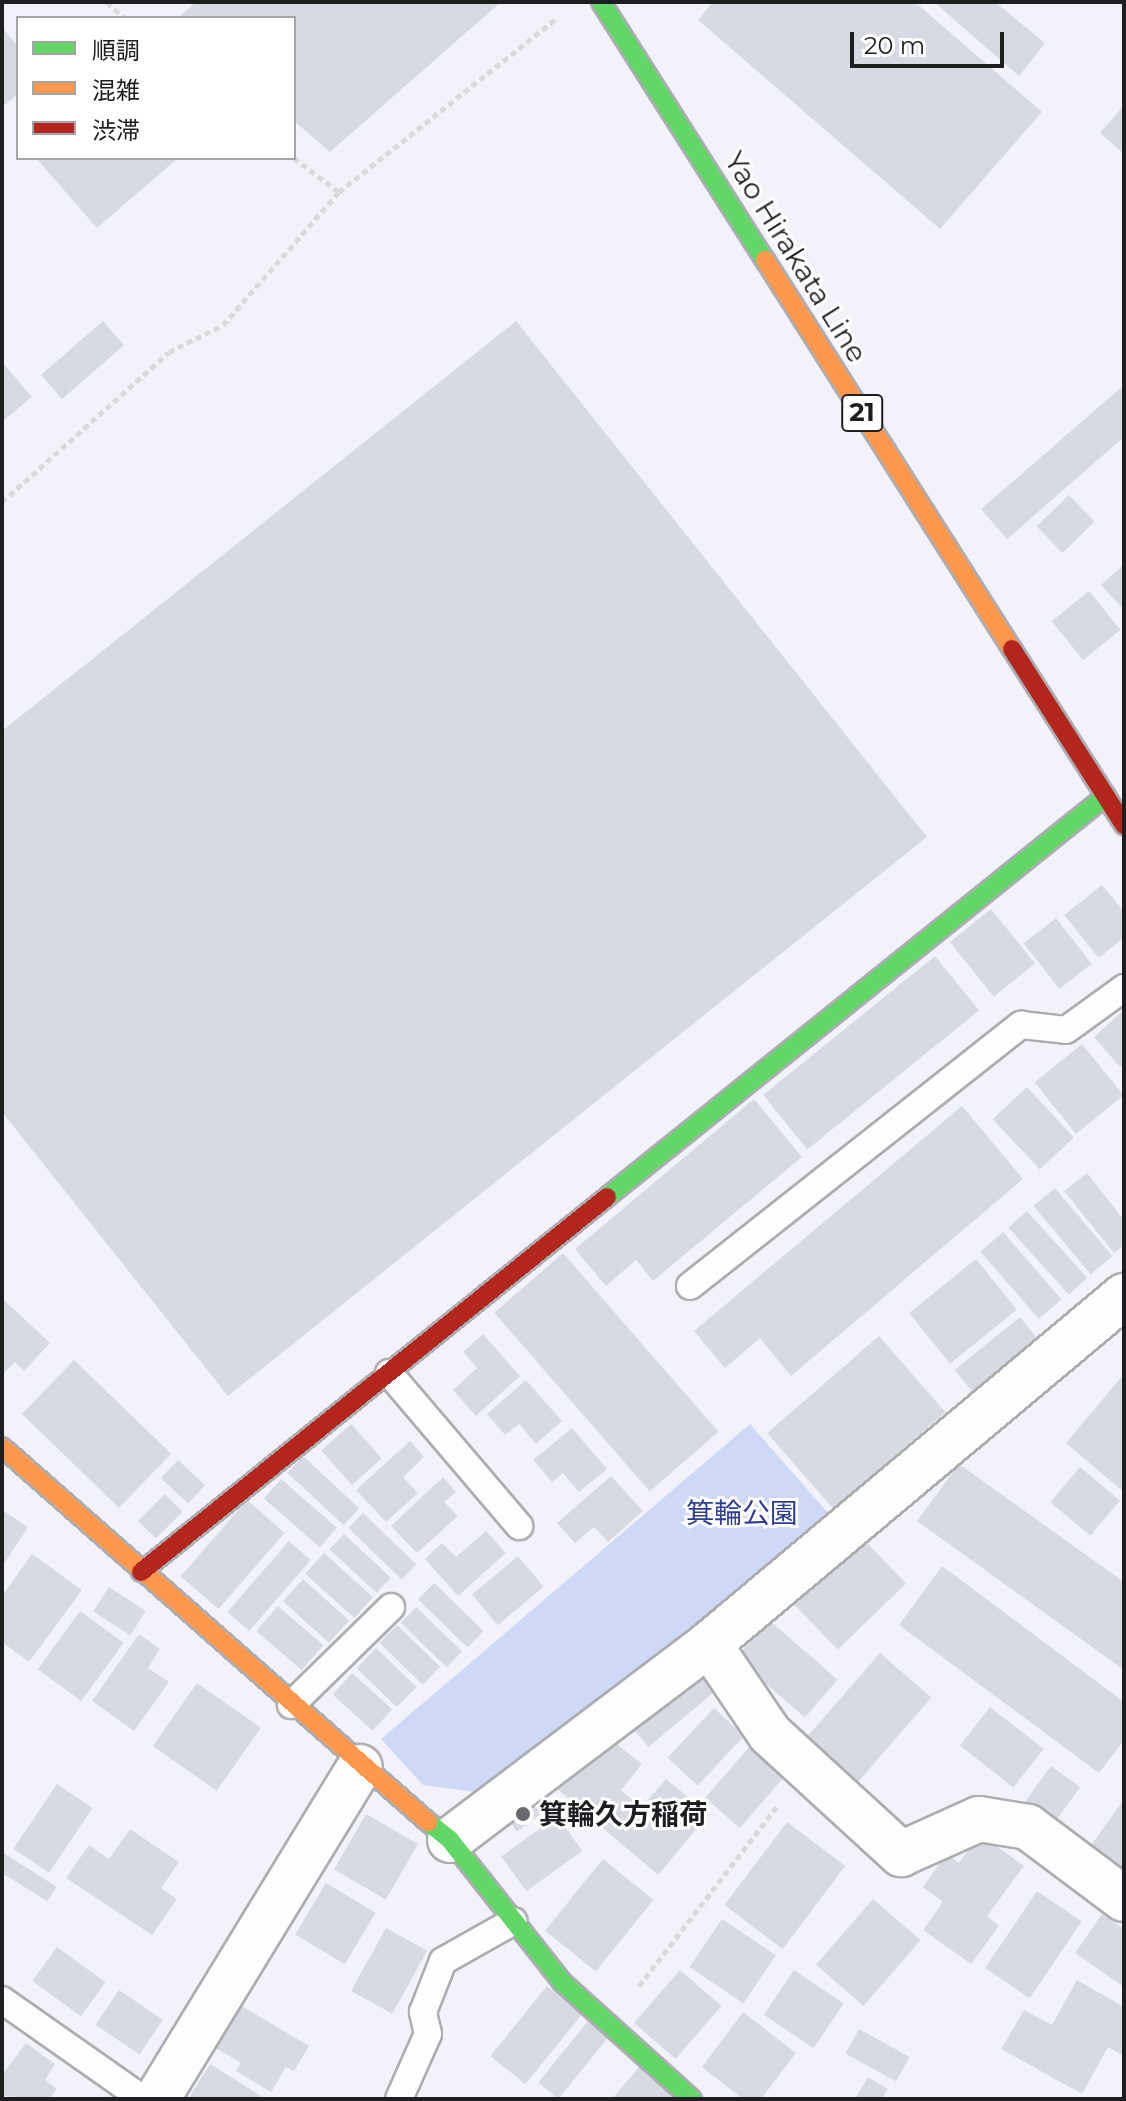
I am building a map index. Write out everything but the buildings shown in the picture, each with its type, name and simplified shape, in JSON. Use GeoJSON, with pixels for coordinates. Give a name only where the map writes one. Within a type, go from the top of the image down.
{"type":"FeatureCollection","features":[{"type":"Feature","properties":{"kind":"street","name":"Yao Hirakata Line"},"geometry":{"type":"LineString","coordinates":[[601,2],[1124,825]]}},
{"type":"Feature","properties":{"kind":"street"},"geometry":{"type":"LineString","coordinates":[[141,1572],[1106,796]]}},
{"type":"Feature","properties":{"kind":"street"},"geometry":{"type":"LineString","coordinates":[[450,1840],[709,1644],[1124,1296]]}},
{"type":"Feature","properties":{"kind":"street"},"geometry":{"type":"LineString","coordinates":[[2,1447],[360,1767],[450,1840],[562,1982],[692,2099]]}},
{"type":"Feature","properties":{"kind":"street"},"geometry":{"type":"LineString","coordinates":[[709,1644],[770,1734],[901,1854],[979,1819],[1028,1827],[1124,1899]]}},
{"type":"Feature","properties":{"kind":"street"},"geometry":{"type":"LineString","coordinates":[[157,2099],[360,1767]]}},
{"type":"Feature","properties":{"kind":"lane"},"geometry":{"type":"LineString","coordinates":[[690,1286],[1021,1025],[1066,1030],[1124,988]]}},
{"type":"Feature","properties":{"kind":"lane"},"geometry":{"type":"LineString","coordinates":[[389,1373],[519,1526]]}},
{"type":"Feature","properties":{"kind":"lane"},"geometry":{"type":"LineString","coordinates":[[291,1705],[391,1607]]}},
{"type":"Feature","properties":{"kind":"lane"},"geometry":{"type":"LineString","coordinates":[[399,2099],[428,2034],[423,2012],[443,1961],[514,1921]]}},
{"type":"Feature","properties":{"kind":"lane"},"geometry":{"type":"LineString","coordinates":[[2,2000],[143,2099]]}},
{"type":"Feature","properties":{"kind":"path"},"geometry":{"type":"LineString","coordinates":[[107,2],[122,16]]}},
{"type":"Feature","properties":{"kind":"path"},"geometry":{"type":"LineString","coordinates":[[2,502],[169,352],[223,325],[339,192],[565,12]]}},
{"type":"Feature","properties":{"kind":"path"},"geometry":{"type":"LineString","coordinates":[[296,160],[339,192]]}},
{"type":"Feature","properties":{"kind":"path"},"geometry":{"type":"LineString","coordinates":[[610,2025],[807,1768]]}},
{"type":"Feature","properties":{"kind":"green space","name":"箕輪公園"},"geometry":{"type":"Polygon","coordinates":[[[750,1424],[835,1521],[475,1792],[423,1785],[381,1739],[750,1424]]]}},
{"type":"Feature","properties":{"kind":"traffic: fast"},"geometry":{"type":"LineString","coordinates":[[601,2],[765,260]]}},
{"type":"Feature","properties":{"kind":"traffic: fast"},"geometry":{"type":"LineString","coordinates":[[607,1197],[1106,796]]}},
{"type":"Feature","properties":{"kind":"traffic: fast"},"geometry":{"type":"LineString","coordinates":[[428,1822],[450,1840],[562,1982],[692,2099]]}},
{"type":"Feature","properties":{"kind":"traffic: slow"},"geometry":{"type":"LineString","coordinates":[[765,260],[1012,649]]}},
{"type":"Feature","properties":{"kind":"traffic: slow"},"geometry":{"type":"LineString","coordinates":[[2,1447],[428,1822]]}},
{"type":"Feature","properties":{"kind":"traffic: jam"},"geometry":{"type":"LineString","coordinates":[[1012,649],[1124,825]]}},
{"type":"Feature","properties":{"kind":"traffic: jam"},"geometry":{"type":"LineString","coordinates":[[141,1572],[607,1197]]}},
{"type":"Feature","properties":{"kind":"place","name":"箕輪久方稲荷"},"geometry":{"type":"Point","coordinates":[523,1814]}}]}
